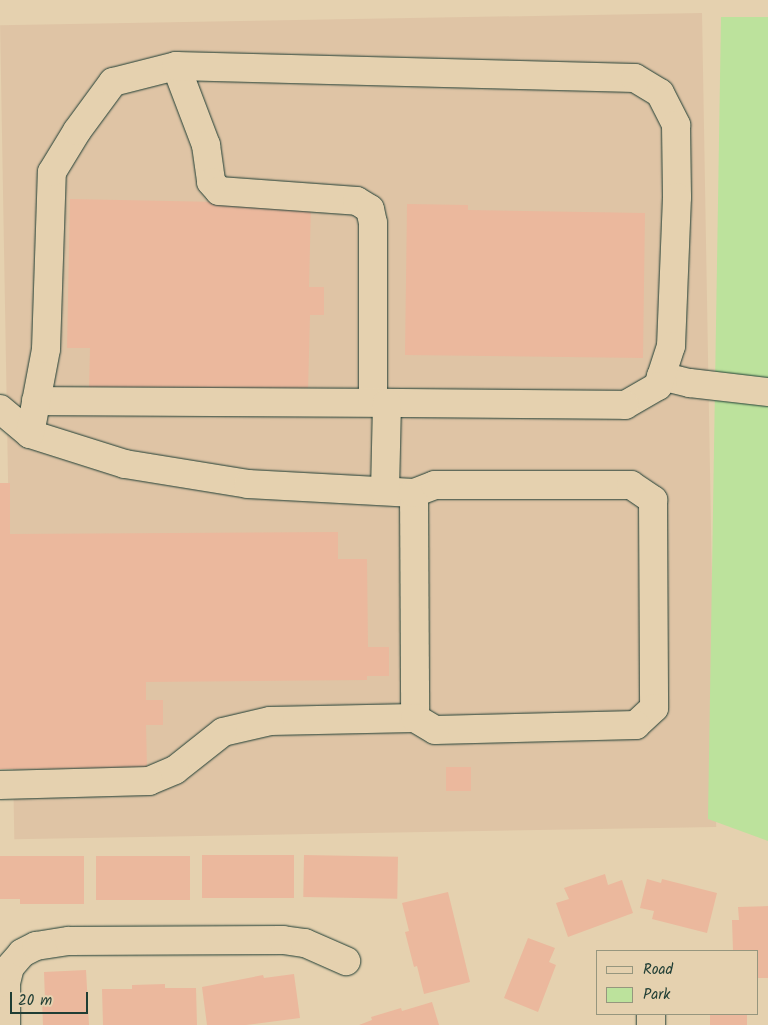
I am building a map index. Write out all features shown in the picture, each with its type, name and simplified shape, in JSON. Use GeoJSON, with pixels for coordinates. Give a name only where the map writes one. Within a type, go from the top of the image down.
{"type":"FeatureCollection","features":[{"type":"Feature","properties":{"kind":"street"},"geometry":{"type":"LineString","coordinates":[[176,66],[206,145],[211,182],[219,191],[357,201],[370,210],[373,223],[380,402],[386,491]]}},
{"type":"Feature","properties":{"kind":"street"},"geometry":{"type":"LineString","coordinates":[[30,434],[36,401],[46,349],[52,172],[77,131],[113,82],[176,66],[635,78],[660,94],[676,125],[677,198],[671,346],[658,386],[625,405],[36,401]]}},
{"type":"Feature","properties":{"kind":"street"},"geometry":{"type":"LineString","coordinates":[[661,376],[690,383],[768,392]]}},
{"type":"Feature","properties":{"kind":"street"},"geometry":{"type":"LineString","coordinates":[[0,408],[30,434],[126,464],[248,484],[414,493],[434,484],[631,486],[653,500],[654,698],[654,708],[636,725],[435,730],[415,718],[270,721],[224,732],[175,770],[149,781],[0,785]]}},
{"type":"Feature","properties":{"kind":"street"},"geometry":{"type":"LineString","coordinates":[[414,493],[415,718]]}},
{"type":"Feature","properties":{"kind":"street"},"geometry":{"type":"LineString","coordinates":[[6,1025],[6,983],[10,967],[22,953],[36,946],[69,941],[283,940],[305,943],[346,961]]}},
{"type":"Feature","properties":{"kind":"shaded area"},"geometry":{"type":"Polygon","coordinates":[[[702,13],[716,827],[14,839],[0,25],[702,13]]]}},
{"type":"Feature","properties":{"kind":"green space"},"geometry":{"type":"Polygon","coordinates":[[[721,17],[768,17],[768,841],[708,819],[721,17]]]}},
{"type":"Feature","properties":{"kind":"building"},"geometry":{"type":"Polygon","coordinates":[[[70,199],[311,204],[309,287],[324,287],[324,315],[310,315],[308,391],[89,387],[90,348],[67,348],[70,199]]]}},
{"type":"Feature","properties":{"kind":"building"},"geometry":{"type":"Polygon","coordinates":[[[407,204],[468,205],[468,210],[645,213],[643,358],[405,355],[407,204]]]}},
{"type":"Feature","properties":{"kind":"building"},"geometry":{"type":"Polygon","coordinates":[[[0,483],[10,483],[10,534],[338,532],[338,559],[367,559],[368,647],[389,647],[389,676],[367,676],[367,680],[146,682],[146,700],[163,700],[163,725],[146,725],[147,768],[0,769],[0,483]]]}},
{"type":"Feature","properties":{"kind":"building"},"geometry":{"type":"Polygon","coordinates":[[[446,767],[471,767],[471,791],[446,791],[446,767]]]}},
{"type":"Feature","properties":{"kind":"building"},"geometry":{"type":"Polygon","coordinates":[[[202,855],[294,855],[294,898],[202,898],[202,855]]]}},
{"type":"Feature","properties":{"kind":"building"},"geometry":{"type":"Polygon","coordinates":[[[304,855],[398,857],[397,899],[303,897],[304,855]]]}},
{"type":"Feature","properties":{"kind":"building"},"geometry":{"type":"Polygon","coordinates":[[[0,856],[84,856],[84,904],[20,904],[20,899],[0,899],[0,856]]]}},
{"type":"Feature","properties":{"kind":"building"},"geometry":{"type":"Polygon","coordinates":[[[96,856],[190,856],[190,900],[96,900],[96,856]]]}},
{"type":"Feature","properties":{"kind":"building"},"geometry":{"type":"Polygon","coordinates":[[[605,874],[608,885],[622,880],[633,913],[568,937],[556,903],[569,899],[564,888],[605,874]]]}},
{"type":"Feature","properties":{"kind":"building"},"geometry":{"type":"Polygon","coordinates":[[[647,879],[661,883],[662,879],[717,893],[707,933],[652,919],[654,911],[640,908],[647,879]]]}},
{"type":"Feature","properties":{"kind":"building"},"geometry":{"type":"Polygon","coordinates":[[[448,892],[470,982],[424,994],[417,966],[414,967],[405,932],[409,931],[402,903],[448,892]]]}},
{"type":"Feature","properties":{"kind":"building"},"geometry":{"type":"Polygon","coordinates":[[[768,906],[768,978],[758,978],[758,950],[733,950],[732,920],[739,920],[738,907],[768,906]]]}},
{"type":"Feature","properties":{"kind":"building"},"geometry":{"type":"Polygon","coordinates":[[[528,938],[555,948],[549,962],[556,965],[538,1012],[504,998],[528,938]]]}},
{"type":"Feature","properties":{"kind":"building"},"geometry":{"type":"Polygon","coordinates":[[[86,970],[89,1025],[43,1025],[42,1000],[45,1000],[44,972],[86,970]]]}},
{"type":"Feature","properties":{"kind":"building"},"geometry":{"type":"Polygon","coordinates":[[[294,974],[300,1018],[246,1025],[207,1025],[202,987],[263,975],[264,978],[294,974]]]}},
{"type":"Feature","properties":{"kind":"building"},"geometry":{"type":"Polygon","coordinates":[[[165,984],[165,988],[196,988],[197,1025],[103,1025],[102,989],[132,989],[132,985],[165,984]]]}},
{"type":"Feature","properties":{"kind":"building"},"geometry":{"type":"Polygon","coordinates":[[[432,1002],[439,1025],[359,1025],[372,1020],[371,1017],[401,1008],[402,1011],[432,1002]]]}},
{"type":"Feature","properties":{"kind":"building"},"geometry":{"type":"Polygon","coordinates":[[[710,1015],[747,1015],[747,1025],[710,1025],[710,1015]]]}}]}
